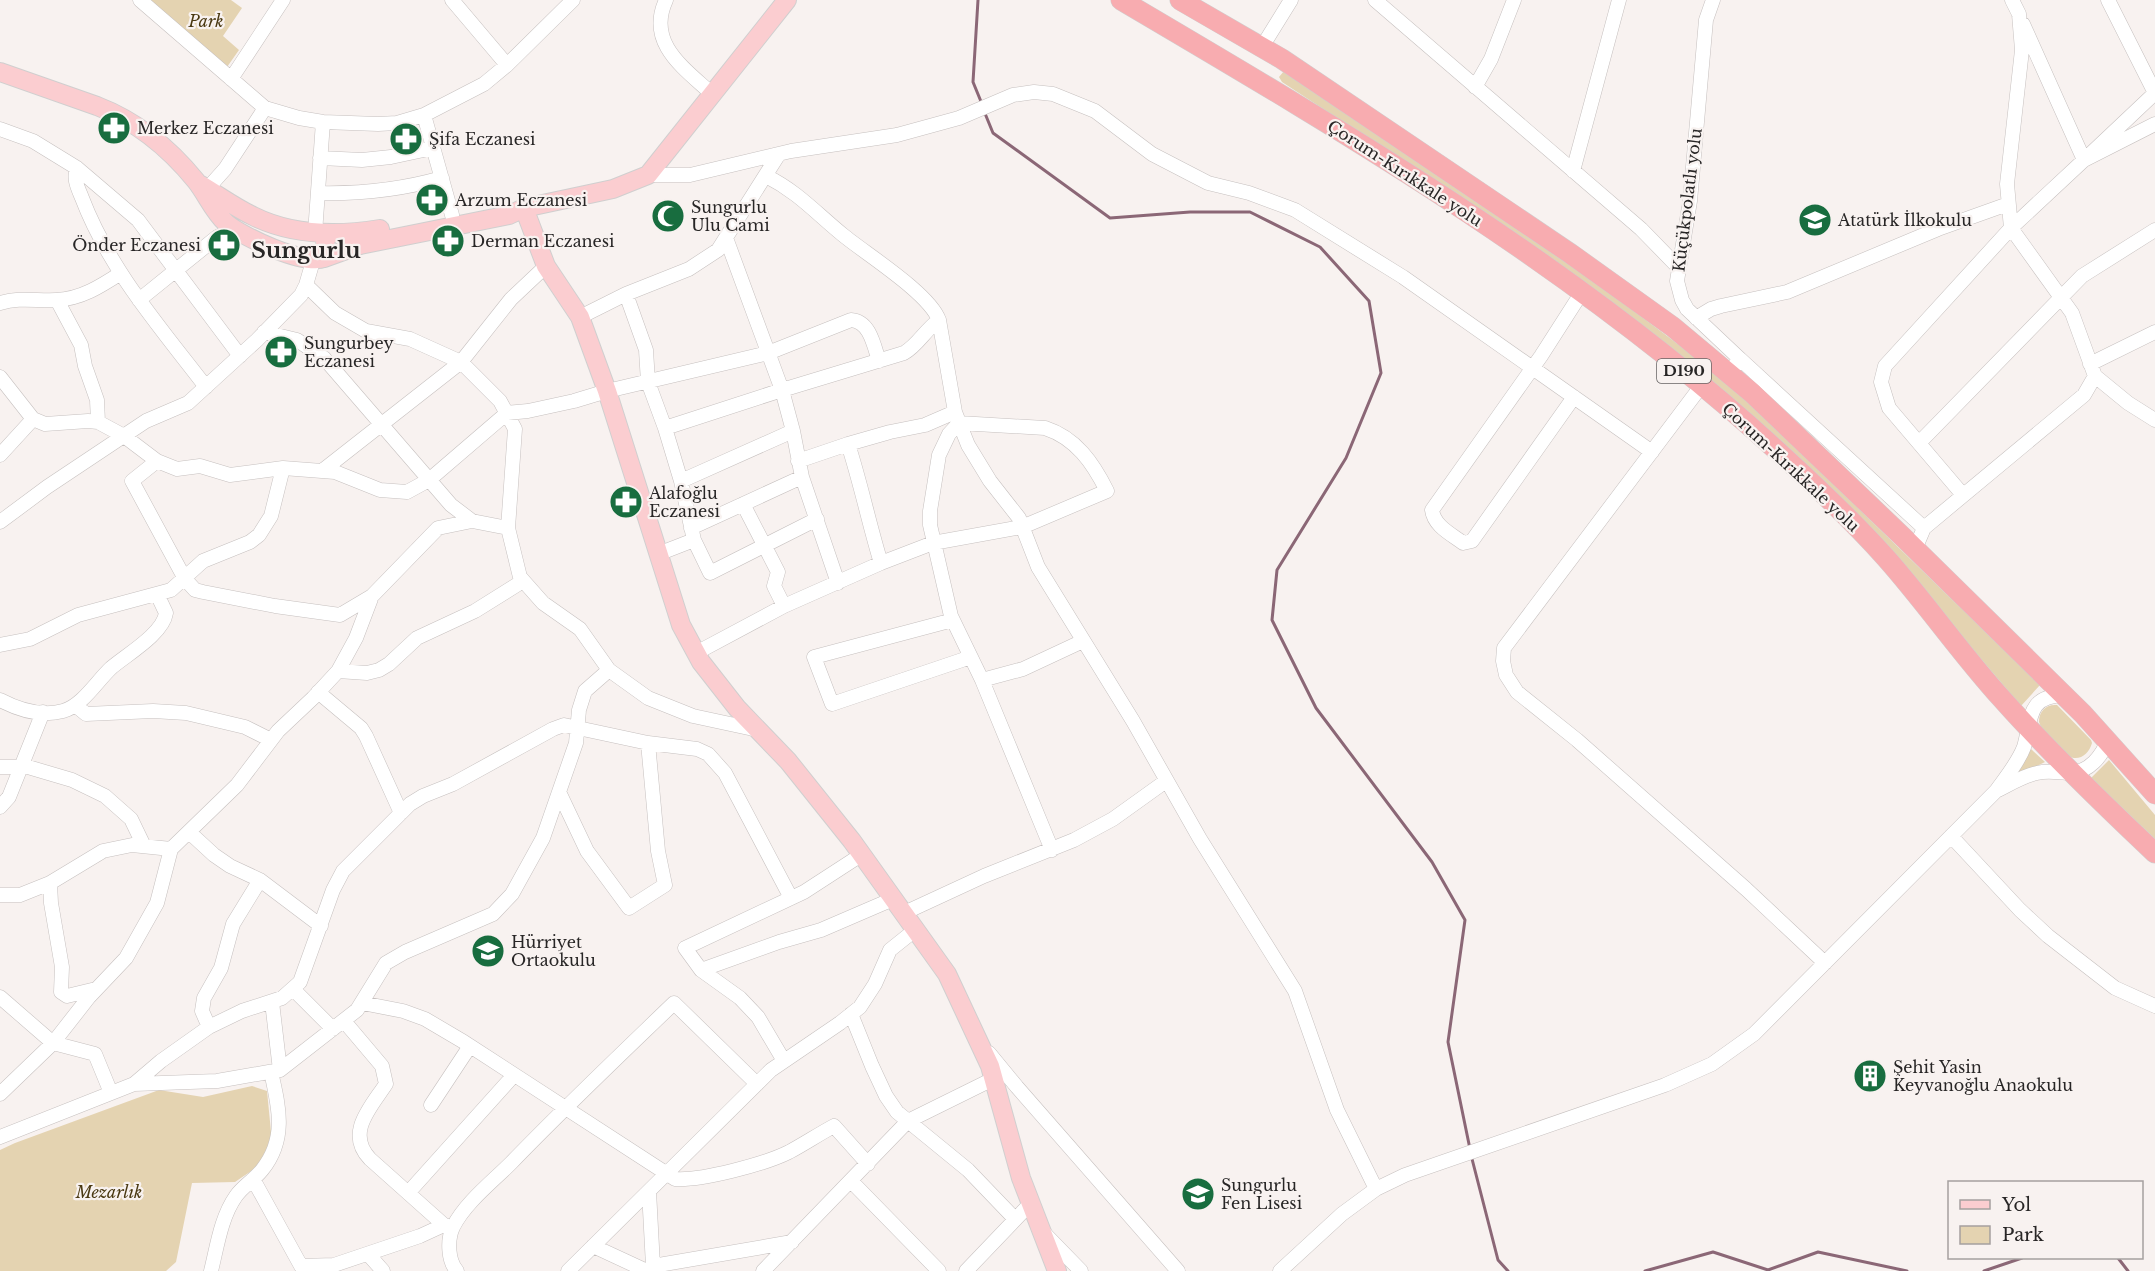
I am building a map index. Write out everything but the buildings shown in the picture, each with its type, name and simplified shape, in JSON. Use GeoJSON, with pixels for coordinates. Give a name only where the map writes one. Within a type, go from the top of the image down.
{"type":"FeatureCollection","features":[{"type":"Feature","properties":{"kind":"highway","name":"Çorum-Kırıkkale yolu"},"geometry":{"type":"LineString","coordinates":[[1120,0],[1318,116],[1491,229],[1637,332],[1702,385],[1785,458],[1883,555],[1987,683],[2072,773],[2155,853]]}},
{"type":"Feature","properties":{"kind":"highway","name":"Çorum-Kırıkkale yolu"},"geometry":{"type":"LineString","coordinates":[[1180,0],[1262,47],[1580,261],[1673,327],[1734,366],[1820,444],[1915,549],[2064,695],[2108,740],[2155,794]]}},
{"type":"Feature","properties":{"kind":"main road"},"geometry":{"type":"LineString","coordinates":[[202,185],[217,213],[234,229],[289,255],[318,260],[360,245],[613,189],[648,175],[787,0]]}},
{"type":"Feature","properties":{"kind":"main road"},"geometry":{"type":"LineString","coordinates":[[0,72],[122,117],[160,145],[202,185],[250,215],[266,222],[312,233],[368,231],[505,205],[516,212],[543,261],[580,317],[607,391],[681,625],[701,662],[736,708],[788,761],[861,855],[947,974],[990,1066],[1021,1178],[1057,1271]]}},
{"type":"Feature","properties":{"kind":"main road"},"geometry":{"type":"LineString","coordinates":[[234,229],[250,215]]}},
{"type":"Feature","properties":{"kind":"main road"},"geometry":{"type":"LineString","coordinates":[[312,233],[327,248],[318,260]]}},
{"type":"Feature","properties":{"kind":"main road"},"geometry":{"type":"LineString","coordinates":[[289,255],[288,241],[312,233]]}},
{"type":"Feature","properties":{"kind":"street"},"geometry":{"type":"LineString","coordinates":[[140,0],[265,108],[323,122],[397,123],[424,115],[484,84],[507,66],[573,0]]}},
{"type":"Feature","properties":{"kind":"street"},"geometry":{"type":"LineString","coordinates":[[231,80],[283,0]]}},
{"type":"Feature","properties":{"kind":"street"},"geometry":{"type":"LineString","coordinates":[[452,0],[507,66]]}},
{"type":"Feature","properties":{"kind":"street"},"geometry":{"type":"LineString","coordinates":[[666,0],[660,12],[660,21],[667,48],[676,61],[712,94]]}},
{"type":"Feature","properties":{"kind":"street"},"geometry":{"type":"LineString","coordinates":[[1262,47],[1291,0]]}},
{"type":"Feature","properties":{"kind":"street"},"geometry":{"type":"LineString","coordinates":[[1375,0],[1656,243],[1679,268]]}},
{"type":"Feature","properties":{"kind":"street"},"geometry":{"type":"LineString","coordinates":[[1475,87],[1491,59],[1514,0]]}},
{"type":"Feature","properties":{"kind":"street"},"geometry":{"type":"LineString","coordinates":[[1573,171],[1620,0]]}},
{"type":"Feature","properties":{"kind":"street","name":"Küçükpolatlı yolu"},"geometry":{"type":"LineString","coordinates":[[1713,0],[1706,20],[1690,201],[1677,281],[1678,290],[1687,309],[1734,366]]}},
{"type":"Feature","properties":{"kind":"street"},"geometry":{"type":"LineString","coordinates":[[2012,0],[2084,160]]}},
{"type":"Feature","properties":{"kind":"street"},"geometry":{"type":"LineString","coordinates":[[1963,495],[1893,415],[1885,400],[1881,382],[1885,366],[2011,228],[2155,93],[2108,0]]}},
{"type":"Feature","properties":{"kind":"street"},"geometry":{"type":"LineString","coordinates":[[2019,14],[2022,50],[2007,184],[2011,228],[2072,313],[2093,370],[2128,403],[2155,420]]}},
{"type":"Feature","properties":{"kind":"street"},"geometry":{"type":"LineString","coordinates":[[648,175],[690,175],[779,154],[897,135],[959,118],[1013,95],[1034,92],[1053,94],[1095,111],[1152,154],[1208,183],[1249,193],[1295,210],[1404,278],[1652,452]]}},
{"type":"Feature","properties":{"kind":"street"},"geometry":{"type":"LineString","coordinates":[[202,185],[225,169],[265,108]]}},
{"type":"Feature","properties":{"kind":"street"},"geometry":{"type":"LineString","coordinates":[[424,115],[452,215]]}},
{"type":"Feature","properties":{"kind":"street"},"geometry":{"type":"LineString","coordinates":[[312,233],[318,193],[323,122]]}},
{"type":"Feature","properties":{"kind":"street"},"geometry":{"type":"LineString","coordinates":[[2084,160],[2155,124]]}},
{"type":"Feature","properties":{"kind":"street"},"geometry":{"type":"LineString","coordinates":[[0,129],[33,141],[77,168],[138,220],[240,356]]}},
{"type":"Feature","properties":{"kind":"street"},"geometry":{"type":"LineString","coordinates":[[320,158],[362,160],[391,157],[433,148]]}},
{"type":"Feature","properties":{"kind":"street"},"geometry":{"type":"LineString","coordinates":[[580,317],[626,294],[689,269],[718,250],[779,154]]}},
{"type":"Feature","properties":{"kind":"street"},"geometry":{"type":"LineString","coordinates":[[77,168],[75,178],[90,219],[105,250],[139,300],[206,387]]}},
{"type":"Feature","properties":{"kind":"street"},"geometry":{"type":"LineString","coordinates":[[766,176],[803,198],[842,234],[887,268],[934,310],[939,320],[957,417],[968,445],[990,481],[1019,518],[1038,567],[1133,721],[1200,839],[1295,992],[1338,1110],[1376,1189]]}},
{"type":"Feature","properties":{"kind":"street"},"geometry":{"type":"LineString","coordinates":[[318,193],[354,194],[383,191],[442,178]]}},
{"type":"Feature","properties":{"kind":"street"},"geometry":{"type":"LineString","coordinates":[[1696,318],[1721,306],[1787,292],[1938,229],[2008,204]]}},
{"type":"Feature","properties":{"kind":"street"},"geometry":{"type":"LineString","coordinates":[[139,300],[216,237],[234,229]]}},
{"type":"Feature","properties":{"kind":"street"},"geometry":{"type":"LineString","coordinates":[[1919,443],[2082,276],[2155,230]]}},
{"type":"Feature","properties":{"kind":"street"},"geometry":{"type":"LineString","coordinates":[[726,238],[782,390],[794,431],[802,477],[838,583]]}},
{"type":"Feature","properties":{"kind":"street"},"geometry":{"type":"LineString","coordinates":[[0,522],[47,487],[146,422],[188,403],[240,356],[301,295],[318,260]]}},
{"type":"Feature","properties":{"kind":"street"},"geometry":{"type":"LineString","coordinates":[[322,471],[461,362],[543,261]]}},
{"type":"Feature","properties":{"kind":"street"},"geometry":{"type":"LineString","coordinates":[[0,303],[27,298],[57,300],[91,292],[121,273]]}},
{"type":"Feature","properties":{"kind":"street"},"geometry":{"type":"LineString","coordinates":[[306,285],[335,313],[366,331],[410,339],[461,362],[500,401],[515,429],[508,528],[520,577],[543,603],[580,629],[609,670],[648,698],[693,716],[758,730]]}},
{"type":"Feature","properties":{"kind":"street"},"geometry":{"type":"LineString","coordinates":[[1574,397],[1475,538],[1468,543],[1463,543],[1438,524],[1433,517],[1432,510],[1533,367],[1582,292]]}},
{"type":"Feature","properties":{"kind":"street"},"geometry":{"type":"LineString","coordinates":[[626,294],[646,350],[648,382],[681,481],[693,534],[710,573],[817,519]]}},
{"type":"Feature","properties":{"kind":"street"},"geometry":{"type":"LineString","coordinates":[[57,300],[81,345],[85,366],[97,400],[98,423]]}},
{"type":"Feature","properties":{"kind":"street"},"geometry":{"type":"LineString","coordinates":[[2,384],[33,419],[45,424],[88,421],[98,423],[124,436],[157,461],[177,469],[200,466],[230,475],[283,468],[335,472],[381,490],[406,492],[429,480],[507,413],[574,401],[768,352],[852,320],[867,327],[879,361]]}},
{"type":"Feature","properties":{"kind":"street"},"geometry":{"type":"LineString","coordinates":[[665,428],[910,350],[926,330],[939,320]]}},
{"type":"Feature","properties":{"kind":"street"},"geometry":{"type":"LineString","coordinates":[[264,332],[297,340],[324,358],[451,506],[472,522]]}},
{"type":"Feature","properties":{"kind":"street"},"geometry":{"type":"LineString","coordinates":[[1915,549],[1924,528],[2084,395],[2093,370],[2155,332]]}},
{"type":"Feature","properties":{"kind":"street"},"geometry":{"type":"LineString","coordinates":[[1702,385],[1504,648],[1503,661],[1506,675],[1517,692],[1577,740],[1746,889],[1825,963]]}},
{"type":"Feature","properties":{"kind":"street"},"geometry":{"type":"LineString","coordinates":[[957,417],[939,455],[930,511],[933,543],[953,620],[982,680],[1052,850]]}},
{"type":"Feature","properties":{"kind":"street"},"geometry":{"type":"LineString","coordinates":[[696,653],[784,606],[881,563],[933,543],[1022,527],[1107,491],[1097,471],[1070,440],[1058,432],[1045,428],[957,417],[890,432],[798,461]]}},
{"type":"Feature","properties":{"kind":"street"},"geometry":{"type":"LineString","coordinates":[[0,455],[33,419]]}},
{"type":"Feature","properties":{"kind":"street"},"geometry":{"type":"LineString","coordinates":[[681,481],[794,431]]}},
{"type":"Feature","properties":{"kind":"street"},"geometry":{"type":"LineString","coordinates":[[848,444],[881,563]]}},
{"type":"Feature","properties":{"kind":"street"},"geometry":{"type":"LineString","coordinates":[[1820,444],[1924,528]]}},
{"type":"Feature","properties":{"kind":"street"},"geometry":{"type":"LineString","coordinates":[[157,461],[132,481],[185,579],[195,590],[275,606],[340,615],[372,596],[438,528],[472,522],[508,528]]}},
{"type":"Feature","properties":{"kind":"street"},"geometry":{"type":"LineString","coordinates":[[0,645],[30,639],[78,615],[171,590],[203,561],[250,542],[260,535],[272,516],[283,468]]}},
{"type":"Feature","properties":{"kind":"street"},"geometry":{"type":"LineString","coordinates":[[657,554],[743,504],[802,477]]}},
{"type":"Feature","properties":{"kind":"street"},"geometry":{"type":"LineString","coordinates":[[743,504],[778,572],[774,586],[784,606]]}},
{"type":"Feature","properties":{"kind":"street"},"geometry":{"type":"LineString","coordinates":[[338,671],[367,673],[379,670],[389,664],[417,638],[475,611],[524,581]]}},
{"type":"Feature","properties":{"kind":"street"},"geometry":{"type":"LineString","coordinates":[[0,700],[32,713],[62,711],[75,705],[112,668],[146,641],[163,622],[166,613],[157,594]]}},
{"type":"Feature","properties":{"kind":"street"},"geometry":{"type":"LineString","coordinates":[[0,1094],[6,1079],[53,1043],[96,989],[126,958],[157,903],[171,849],[237,785],[278,731],[338,671],[356,638],[372,596]]}},
{"type":"Feature","properties":{"kind":"street"},"geometry":{"type":"LineString","coordinates":[[953,620],[814,657],[832,704],[971,657]]}},
{"type":"Feature","properties":{"kind":"street"},"geometry":{"type":"LineString","coordinates":[[982,680],[1023,669],[1083,641]]}},
{"type":"Feature","properties":{"kind":"street"},"geometry":{"type":"LineString","coordinates":[[134,1084],[218,1081],[275,1071],[357,1010],[386,963],[405,952],[494,914],[512,894],[543,838],[576,743],[579,710],[585,691],[609,670]]}},
{"type":"Feature","properties":{"kind":"street"},"geometry":{"type":"LineString","coordinates":[[318,692],[361,728],[366,735],[401,813]]}},
{"type":"Feature","properties":{"kind":"street"},"geometry":{"type":"LineString","coordinates":[[1280,1271],[1342,1214],[1376,1189],[1436,1163],[1665,1085],[1712,1064],[1754,1034],[1996,791],[2019,759],[2027,726],[2038,703],[2052,695],[2064,695]]}},
{"type":"Feature","properties":{"kind":"street"},"geometry":{"type":"LineString","coordinates":[[75,705],[86,714],[153,711],[186,713],[245,727],[271,740]]}},
{"type":"Feature","properties":{"kind":"street"},"geometry":{"type":"LineString","coordinates":[[0,807],[9,797],[43,712]]}},
{"type":"Feature","properties":{"kind":"street"},"geometry":{"type":"LineString","coordinates":[[0,1137],[134,1084],[209,1027],[242,1011],[282,998],[300,982],[333,890],[343,871],[401,813],[423,796],[453,784],[554,729],[564,726],[648,744],[697,749],[708,754],[725,773],[791,898]]}},
{"type":"Feature","properties":{"kind":"street"},"geometry":{"type":"LineString","coordinates":[[1996,791],[2034,773],[2044,771],[2072,773],[2082,770],[2096,761],[2108,740]]}},
{"type":"Feature","properties":{"kind":"street"},"geometry":{"type":"LineString","coordinates":[[559,792],[587,851],[629,908],[665,885],[658,851],[648,744]]}},
{"type":"Feature","properties":{"kind":"street"},"geometry":{"type":"LineString","coordinates":[[0,767],[28,767],[72,780],[105,796],[131,819],[144,846]]}},
{"type":"Feature","properties":{"kind":"street"},"geometry":{"type":"LineString","coordinates":[[701,970],[778,942],[898,906],[1052,850],[1113,819],[1166,781]]}},
{"type":"Feature","properties":{"kind":"street"},"geometry":{"type":"LineString","coordinates":[[189,832],[213,855],[260,880],[321,926]]}},
{"type":"Feature","properties":{"kind":"street"},"geometry":{"type":"LineString","coordinates":[[1951,836],[2020,910],[2055,942],[2115,988],[2155,1006]]}},
{"type":"Feature","properties":{"kind":"street"},"geometry":{"type":"LineString","coordinates":[[0,895],[20,895],[50,883],[103,850],[132,845],[171,849]]}},
{"type":"Feature","properties":{"kind":"street"},"geometry":{"type":"LineString","coordinates":[[784,1062],[765,1025],[752,1010],[727,988],[701,970],[685,948],[791,898],[861,855]]}},
{"type":"Feature","properties":{"kind":"street"},"geometry":{"type":"LineString","coordinates":[[209,1027],[202,1011],[204,998],[221,968],[233,924],[260,880]]}},
{"type":"Feature","properties":{"kind":"street"},"geometry":{"type":"LineString","coordinates":[[50,883],[51,903],[62,967],[61,992],[67,996],[96,989]]}},
{"type":"Feature","properties":{"kind":"street"},"geometry":{"type":"LineString","coordinates":[[568,1271],[757,1084],[860,1007],[875,984],[890,950],[915,930]]}},
{"type":"Feature","properties":{"kind":"street"},"geometry":{"type":"LineString","coordinates":[[293,989],[339,1025],[382,1066],[386,1084],[361,1122],[358,1134],[361,1147],[370,1160],[448,1226],[451,1259],[457,1271]]}},
{"type":"Feature","properties":{"kind":"street"},"geometry":{"type":"LineString","coordinates":[[0,997],[53,1043],[95,1053],[111,1093]]}},
{"type":"Feature","properties":{"kind":"street"},"geometry":{"type":"LineString","coordinates":[[211,1271],[223,1224],[235,1197],[264,1167],[276,1143],[280,1123],[272,1002]]}},
{"type":"Feature","properties":{"kind":"street"},"geometry":{"type":"LineString","coordinates":[[362,1003],[403,1011],[425,1019],[565,1107],[666,1175],[680,1179],[749,1166],[787,1153],[834,1126],[868,1164]]}},
{"type":"Feature","properties":{"kind":"street"},"geometry":{"type":"LineString","coordinates":[[253,1179],[301,1266],[334,1265],[448,1226],[565,1107],[674,1003],[757,1084]]}},
{"type":"Feature","properties":{"kind":"street"},"geometry":{"type":"LineString","coordinates":[[852,1014],[872,1066],[886,1096],[897,1112],[968,1170],[1015,1219]]}},
{"type":"Feature","properties":{"kind":"street"},"geometry":{"type":"LineString","coordinates":[[975,1035],[1017,1087],[1178,1271]]}},
{"type":"Feature","properties":{"kind":"street"},"geometry":{"type":"LineString","coordinates":[[431,1105],[470,1046]]}},
{"type":"Feature","properties":{"kind":"street"},"geometry":{"type":"LineString","coordinates":[[408,1193],[514,1076]]}},
{"type":"Feature","properties":{"kind":"street"},"geometry":{"type":"LineString","coordinates":[[763,1271],[908,1121],[993,1078]]}},
{"type":"Feature","properties":{"kind":"street"},"geometry":{"type":"LineString","coordinates":[[851,1181],[939,1271]]}},
{"type":"Feature","properties":{"kind":"street"},"geometry":{"type":"LineString","coordinates":[[649,1191],[650,1269]]}},
{"type":"Feature","properties":{"kind":"street"},"geometry":{"type":"LineString","coordinates":[[966,1271],[1031,1203]]}},
{"type":"Feature","properties":{"kind":"street"},"geometry":{"type":"LineString","coordinates":[[1041,1229],[1081,1271]]}},
{"type":"Feature","properties":{"kind":"street"},"geometry":{"type":"LineString","coordinates":[[592,1246],[650,1269],[792,1242]]}},
{"type":"Feature","properties":{"kind":"street"},"geometry":{"type":"LineString","coordinates":[[368,1254],[383,1271]]}},
{"type":"Feature","properties":{"kind":"green space","name":"Park"},"geometry":{"type":"Polygon","coordinates":[[[149,0],[231,0],[242,8],[223,36],[239,50],[227,67],[149,0]]]}},
{"type":"Feature","properties":{"kind":"green space"},"geometry":{"type":"Polygon","coordinates":[[[1284,71],[1602,287],[1695,357],[1755,408],[2040,685],[2021,706],[1884,545],[1438,184],[1282,82],[1279,77],[1284,71]]]}},
{"type":"Feature","properties":{"kind":"green space"},"geometry":{"type":"Polygon","coordinates":[[[2057,705],[2091,740],[2091,747],[2083,756],[2072,758],[2068,756],[2041,727],[2039,718],[2042,712],[2046,707],[2057,705]]]}},
{"type":"Feature","properties":{"kind":"green space"},"geometry":{"type":"Polygon","coordinates":[[[2031,749],[2045,762],[2009,780],[2031,749]]]}},
{"type":"Feature","properties":{"kind":"green space"},"geometry":{"type":"Polygon","coordinates":[[[2109,760],[2155,815],[2155,839],[2091,778],[2109,760]]]}},
{"type":"Feature","properties":{"kind":"green space","name":"Mezarlık"},"geometry":{"type":"Polygon","coordinates":[[[252,1086],[267,1091],[272,1142],[263,1163],[235,1182],[192,1183],[176,1262],[166,1271],[0,1271],[0,1150],[159,1090],[203,1097],[252,1086]]]}},
{"type":"Feature","properties":{"kind":"waterway"},"geometry":{"type":"LineString","coordinates":[[978,0],[973,82],[982,104]]}},
{"type":"Feature","properties":{"kind":"waterway"},"geometry":{"type":"LineString","coordinates":[[984,111],[993,133],[1110,218],[1190,212],[1250,212],[1320,247],[1369,301],[1381,373],[1346,458],[1277,570],[1272,620],[1316,708],[1432,862],[1465,920],[1448,1042],[1470,1149]]}},
{"type":"Feature","properties":{"kind":"waterway"},"geometry":{"type":"LineString","coordinates":[[1471,1155],[1498,1260],[1508,1271]]}},
{"type":"Feature","properties":{"kind":"waterway"},"geometry":{"type":"LineString","coordinates":[[1645,1271],[1713,1252],[1768,1270],[1818,1252],[1907,1271]]}},
{"type":"Feature","properties":{"kind":"waterway"},"geometry":{"type":"LineString","coordinates":[[1984,1271],[2019,1259]]}},
{"type":"Feature","properties":{"kind":"waterway"},"geometry":{"type":"LineString","coordinates":[[2119,1259],[2128,1271]]}},
{"type":"Feature","properties":{"kind":"place","name":"Merkez Eczanesi"},"geometry":{"type":"Point","coordinates":[114,128]}},
{"type":"Feature","properties":{"kind":"place","name":"Şifa Eczanesi"},"geometry":{"type":"Point","coordinates":[406,139]}},
{"type":"Feature","properties":{"kind":"place","name":"Arzum Eczanesi"},"geometry":{"type":"Point","coordinates":[432,200]}},
{"type":"Feature","properties":{"kind":"place","name":"Sungurlu Ulu Cami"},"geometry":{"type":"Point","coordinates":[668,216]}},
{"type":"Feature","properties":{"kind":"place","name":"Atatürk İlkokulu"},"geometry":{"type":"Point","coordinates":[1815,220]}},
{"type":"Feature","properties":{"kind":"place","name":"Derman Eczanesi"},"geometry":{"type":"Point","coordinates":[448,241]}},
{"type":"Feature","properties":{"kind":"place","name":"Önder Eczanesi"},"geometry":{"type":"Point","coordinates":[224,245]}},
{"type":"Feature","properties":{"kind":"place","name":"Sungurbey Eczanesi"},"geometry":{"type":"Point","coordinates":[281,352]}},
{"type":"Feature","properties":{"kind":"place","name":"Alafoğlu Eczanesi"},"geometry":{"type":"Point","coordinates":[626,502]}},
{"type":"Feature","properties":{"kind":"place","name":"Hürriyet Ortaokulu"},"geometry":{"type":"Point","coordinates":[488,951]}},
{"type":"Feature","properties":{"kind":"place","name":"Şehit Yasin Keyvanoğlu Anaokulu"},"geometry":{"type":"Point","coordinates":[1870,1076]}},
{"type":"Feature","properties":{"kind":"place","name":"Sungurlu Fen Lisesi"},"geometry":{"type":"Point","coordinates":[1198,1194]}},
{"type":"Feature","properties":{"kind":"district","name":"Sungurlu"},"geometry":{"type":"Point","coordinates":[306,250]}}]}
